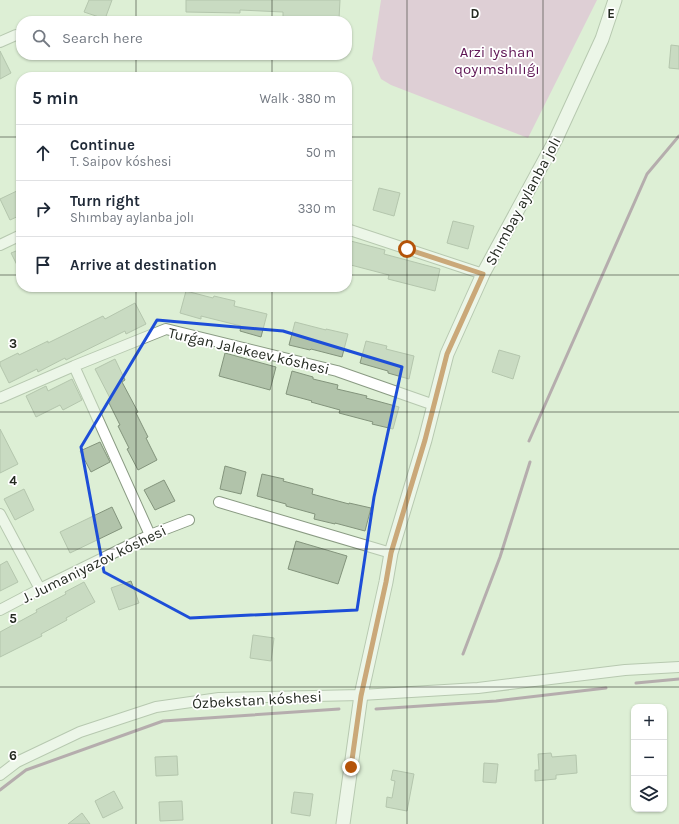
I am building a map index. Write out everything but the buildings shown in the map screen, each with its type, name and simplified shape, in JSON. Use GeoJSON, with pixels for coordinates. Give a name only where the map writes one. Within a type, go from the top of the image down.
{"type":"FeatureCollection","features":[{"type":"Feature","properties":{"kind":"main road","name":"Shımbay aylanba jolı"},"geometry":{"type":"LineString","coordinates":[[343,824],[361,696],[391,553],[425,440],[447,354],[483,274],[556,139],[602,39],[615,0]]}},
{"type":"Feature","properties":{"kind":"street"},"geometry":{"type":"LineString","coordinates":[[0,42],[16,35]]}},
{"type":"Feature","properties":{"kind":"street"},"geometry":{"type":"LineString","coordinates":[[352,231],[483,274]]}},
{"type":"Feature","properties":{"kind":"street"},"geometry":{"type":"LineString","coordinates":[[0,245],[16,237]]}},
{"type":"Feature","properties":{"kind":"street","name":"Turǵan Jalekeev kóshesi"},"geometry":{"type":"LineString","coordinates":[[0,398],[166,329],[337,371],[434,405]]}},
{"type":"Feature","properties":{"kind":"street"},"geometry":{"type":"LineString","coordinates":[[74,366],[150,535]]}},
{"type":"Feature","properties":{"kind":"street"},"geometry":{"type":"LineString","coordinates":[[219,502],[391,553]]}},
{"type":"Feature","properties":{"kind":"street"},"geometry":{"type":"LineString","coordinates":[[0,514],[40,589]]}},
{"type":"Feature","properties":{"kind":"street","name":"J. Jumaniyazov kóshesi"},"geometry":{"type":"LineString","coordinates":[[0,610],[150,535],[189,520]]}},
{"type":"Feature","properties":{"kind":"street","name":"Ózbekstan kóshesi"},"geometry":{"type":"LineString","coordinates":[[0,774],[17,762],[80,732],[156,707],[220,698],[361,696],[478,688],[625,670],[679,666]]}},
{"type":"Feature","properties":{"kind":"highlighted area"},"geometry":{"type":"Polygon","coordinates":[[[157,320],[283,331],[402,367],[374,497],[357,610],[190,618],[104,572],[81,447],[157,320]]]}},
{"type":"Feature","properties":{"kind":"green space","name":"Arzi Iyshan qoyımshılıǵı"},"geometry":{"type":"Polygon","coordinates":[[[381,0],[597,0],[528,138],[391,85],[381,79],[372,59],[381,0]]]}},
{"type":"Feature","properties":{"kind":"waterway"},"geometry":{"type":"LineString","coordinates":[[529,441],[647,174],[679,136]]}},
{"type":"Feature","properties":{"kind":"waterway"},"geometry":{"type":"LineString","coordinates":[[463,654],[500,557],[530,462]]}},
{"type":"Feature","properties":{"kind":"waterway"},"geometry":{"type":"LineString","coordinates":[[636,683],[679,679]]}},
{"type":"Feature","properties":{"kind":"waterway"},"geometry":{"type":"LineString","coordinates":[[376,709],[496,701],[606,688]]}},
{"type":"Feature","properties":{"kind":"waterway"},"geometry":{"type":"LineString","coordinates":[[0,790],[26,770],[163,721],[339,709]]}},
{"type":"Feature","properties":{"kind":"route"},"geometry":{"type":"LineString","coordinates":[[351,767],[361,696],[391,553],[425,440],[447,354],[483,274],[407,249]]}}]}
